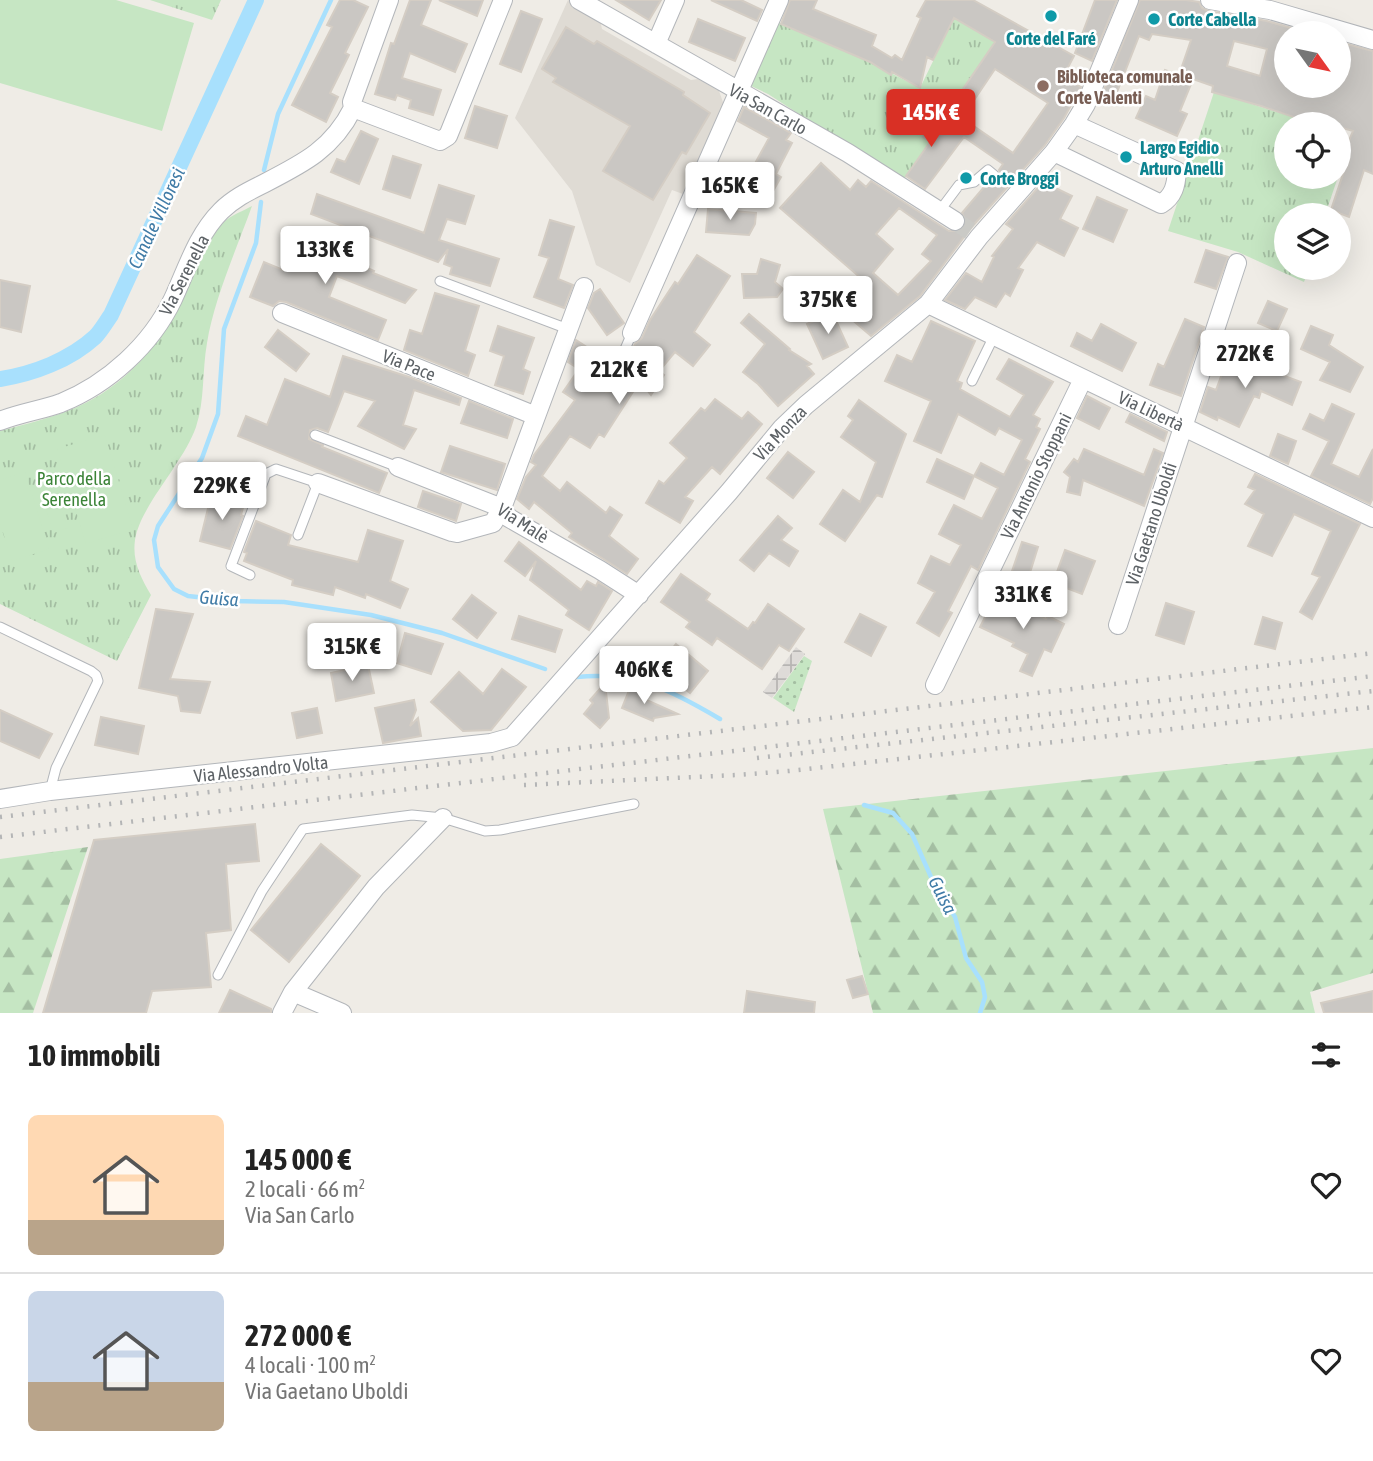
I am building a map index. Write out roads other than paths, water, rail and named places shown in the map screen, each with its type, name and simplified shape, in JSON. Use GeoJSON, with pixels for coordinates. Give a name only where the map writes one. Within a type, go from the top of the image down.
{"type":"FeatureCollection","features":[{"type":"Feature","properties":{"kind":"street"},"geometry":{"type":"LineString","coordinates":[[389,0],[352,102],[353,108],[440,141],[445,140],[503,0]]}},
{"type":"Feature","properties":{"kind":"street","name":"Via San Carlo"},"geometry":{"type":"LineString","coordinates":[[579,0],[848,153],[955,221]]}},
{"type":"Feature","properties":{"kind":"street"},"geometry":{"type":"LineString","coordinates":[[656,44],[675,0]]}},
{"type":"Feature","properties":{"kind":"street"},"geometry":{"type":"LineString","coordinates":[[632,333],[779,0]]}},
{"type":"Feature","properties":{"kind":"street","name":"Via Monza"},"geometry":{"type":"LineString","coordinates":[[519,731],[782,428],[928,304],[978,236],[1054,152],[1074,124],[1086,104],[1129,0]]}},
{"type":"Feature","properties":{"kind":"street"},"geometry":{"type":"LineString","coordinates":[[1210,0],[1272,5],[1373,40]]}},
{"type":"Feature","properties":{"kind":"street","name":"Via Serenella"},"geometry":{"type":"LineString","coordinates":[[0,421],[63,402],[115,371],[139,350],[158,326],[206,229],[222,210],[242,195],[314,156],[336,136],[353,108]]}},
{"type":"Feature","properties":{"kind":"street"},"geometry":{"type":"LineString","coordinates":[[1054,152],[1161,204],[1170,198],[1176,184],[1177,171],[1074,124]]}},
{"type":"Feature","properties":{"kind":"street","name":"Via Gaetano Uboldi"},"geometry":{"type":"LineString","coordinates":[[1118,625],[1237,263]]}},
{"type":"Feature","properties":{"kind":"street"},"geometry":{"type":"LineString","coordinates":[[318,484],[457,533],[494,523],[502,508],[584,287]]}},
{"type":"Feature","properties":{"kind":"street","name":"Via Libertà"},"geometry":{"type":"LineString","coordinates":[[928,304],[1373,518]]}},
{"type":"Feature","properties":{"kind":"street","name":"Via Pace"},"geometry":{"type":"LineString","coordinates":[[282,313],[536,416]]}},
{"type":"Feature","properties":{"kind":"street","name":"Via Antonio Stoppani"},"geometry":{"type":"LineString","coordinates":[[935,685],[1083,379]]}},
{"type":"Feature","properties":{"kind":"street","name":"Via Malè"},"geometry":{"type":"LineString","coordinates":[[398,467],[502,508],[509,518],[600,569],[639,595]]}},
{"type":"Feature","properties":{"kind":"street","name":"Via Alessandro Volta"},"geometry":{"type":"LineString","coordinates":[[0,799],[491,743],[512,737],[519,731]]}},
{"type":"Feature","properties":{"kind":"street"},"geometry":{"type":"LineString","coordinates":[[282,1013],[293,992],[376,887],[443,818]]}},
{"type":"Feature","properties":{"kind":"street"},"geometry":{"type":"LineString","coordinates":[[293,992],[342,1013]]}},
{"type":"Feature","properties":{"kind":"lane"},"geometry":{"type":"LineString","coordinates":[[944,205],[960,185],[974,182],[988,170],[994,175]]}},
{"type":"Feature","properties":{"kind":"lane"},"geometry":{"type":"LineString","coordinates":[[440,281],[568,329]]}},
{"type":"Feature","properties":{"kind":"lane"},"geometry":{"type":"LineString","coordinates":[[609,386],[632,333]]}},
{"type":"Feature","properties":{"kind":"lane"},"geometry":{"type":"LineString","coordinates":[[972,381],[994,336]]}},
{"type":"Feature","properties":{"kind":"lane"},"geometry":{"type":"LineString","coordinates":[[316,435],[398,467]]}},
{"type":"Feature","properties":{"kind":"lane"},"geometry":{"type":"LineString","coordinates":[[250,575],[231,566],[265,474],[276,469],[318,484],[298,535]]}},
{"type":"Feature","properties":{"kind":"lane"},"geometry":{"type":"LineString","coordinates":[[0,627],[91,671],[98,681],[56,768],[50,792]]}},
{"type":"Feature","properties":{"kind":"lane"},"geometry":{"type":"LineString","coordinates":[[218,975],[262,891],[303,829],[412,815],[443,818],[485,831],[500,830],[634,804]]}},
{"type":"Feature","properties":{"kind":"waterway","name":"Canale Villoresi"},"geometry":{"type":"LineString","coordinates":[[0,379],[38,370],[74,353],[95,337],[111,315],[256,0]]}},
{"type":"Feature","properties":{"kind":"waterway","name":"Guisa"},"geometry":{"type":"LineString","coordinates":[[264,170],[278,114],[331,0]]}},
{"type":"Feature","properties":{"kind":"waterway","name":"Guisa"},"geometry":{"type":"LineString","coordinates":[[261,202],[256,243],[224,329],[218,414],[202,458],[158,526],[154,540],[158,567],[174,589],[188,596],[234,601],[284,602],[371,615],[442,633],[545,669]]}},
{"type":"Feature","properties":{"kind":"waterway","name":"Guisa"},"geometry":{"type":"LineString","coordinates":[[577,677],[635,680],[669,691],[720,719]]}},
{"type":"Feature","properties":{"kind":"waterway","name":"Guisa"},"geometry":{"type":"LineString","coordinates":[[864,805],[893,813],[912,834],[931,877],[955,917],[966,958],[982,982],[985,997],[980,1013]]}},
{"type":"Feature","properties":{"kind":"tunnel"},"geometry":{"type":"LineString","coordinates":[[955,221],[976,235]]}},
{"type":"Feature","properties":{"kind":"railway"},"geometry":{"type":"LineString","coordinates":[[0,817],[1373,653]]}},
{"type":"Feature","properties":{"kind":"railway"},"geometry":{"type":"LineString","coordinates":[[0,837],[1373,676]]}},
{"type":"Feature","properties":{"kind":"railway"},"geometry":{"type":"LineString","coordinates":[[757,758],[1373,691]]}},
{"type":"Feature","properties":{"kind":"railway"},"geometry":{"type":"LineString","coordinates":[[524,785],[789,771],[1373,707]]}},
{"type":"Feature","properties":{"kind":"place","name":"Corte del Faré"},"geometry":{"type":"Point","coordinates":[1051,16]}},
{"type":"Feature","properties":{"kind":"place","name":"Corte Cabella"},"geometry":{"type":"Point","coordinates":[1154,19]}},
{"type":"Feature","properties":{"kind":"place","name":"Biblioteca comunale Corte Valenti"},"geometry":{"type":"Point","coordinates":[1043,86]}},
{"type":"Feature","properties":{"kind":"place","name":"Largo Egidio Arturo Anelli"},"geometry":{"type":"Point","coordinates":[1126,157]}},
{"type":"Feature","properties":{"kind":"place","name":"Corte Broggi"},"geometry":{"type":"Point","coordinates":[966,178]}},
{"type":"Feature","properties":{"kind":"park label","name":"Parco della Serenella"},"geometry":{"type":"Point","coordinates":[74,488]}}]}
